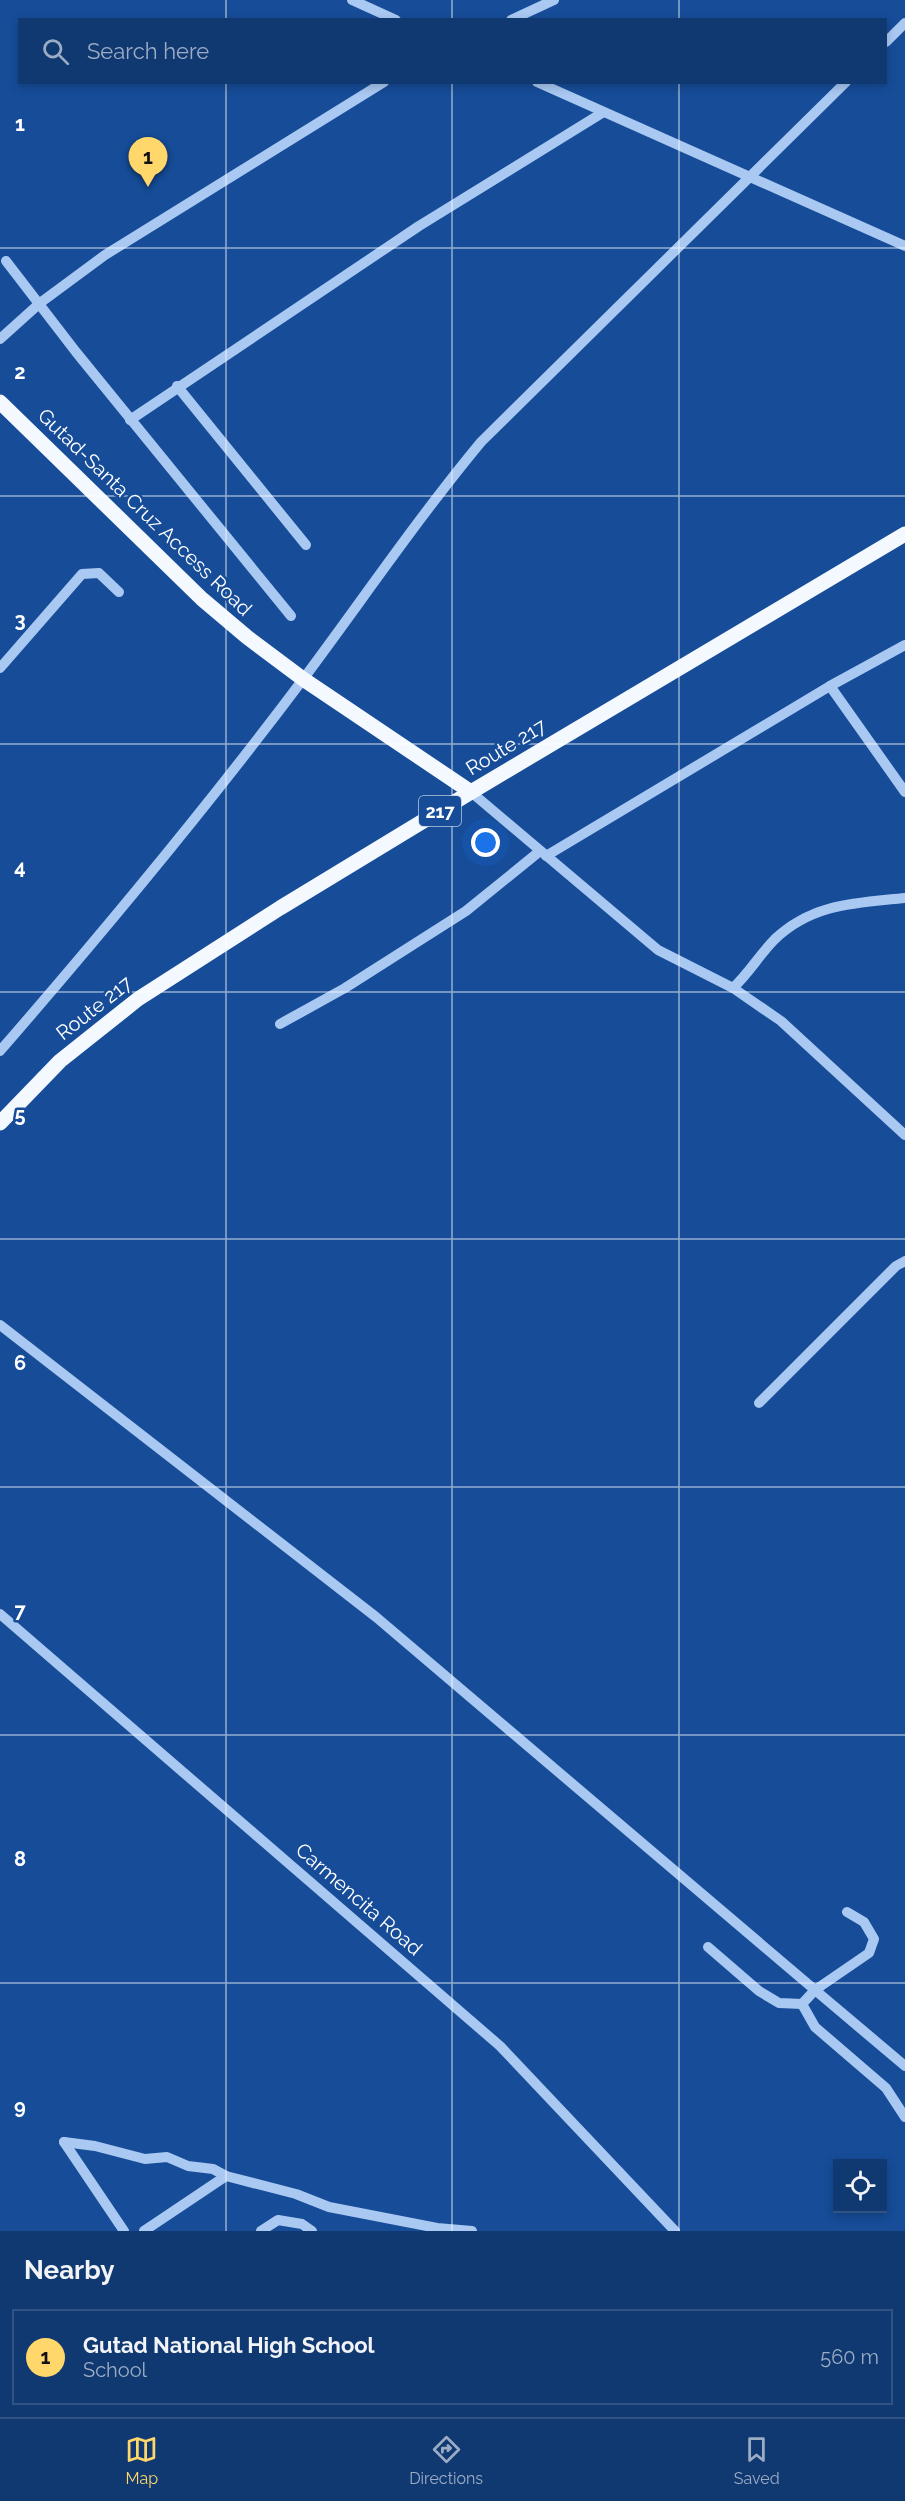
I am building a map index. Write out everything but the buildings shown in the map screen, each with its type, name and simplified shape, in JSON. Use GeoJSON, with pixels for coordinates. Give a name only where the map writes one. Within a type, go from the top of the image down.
{"type":"FeatureCollection","features":[{"type":"Feature","properties":{"kind":"main road","name":"Gutad-Santa Cruz Access Road"},"geometry":{"type":"LineString","coordinates":[[0,402],[202,599],[303,679],[471,792]]}},
{"type":"Feature","properties":{"kind":"main road","name":"Route 217"},"geometry":{"type":"LineString","coordinates":[[0,1123],[60,1061],[138,999],[280,908],[471,792],[905,534]]}},
{"type":"Feature","properties":{"kind":"street"},"geometry":{"type":"LineString","coordinates":[[352,0],[392,18]]}},
{"type":"Feature","properties":{"kind":"street"},"geometry":{"type":"LineString","coordinates":[[515,18],[554,0]]}},
{"type":"Feature","properties":{"kind":"street"},"geometry":{"type":"LineString","coordinates":[[887,40],[905,23]]}},
{"type":"Feature","properties":{"kind":"street"},"geometry":{"type":"LineString","coordinates":[[0,339],[40,303],[105,255],[381,84]]}},
{"type":"Feature","properties":{"kind":"street"},"geometry":{"type":"LineString","coordinates":[[541,84],[749,179],[905,246]]}},
{"type":"Feature","properties":{"kind":"street"},"geometry":{"type":"LineString","coordinates":[[2,1046],[157,865],[303,679],[444,487],[481,442],[844,84]]}},
{"type":"Feature","properties":{"kind":"street"},"geometry":{"type":"LineString","coordinates":[[130,420],[177,386],[419,226],[602,113]]}},
{"type":"Feature","properties":{"kind":"street"},"geometry":{"type":"LineString","coordinates":[[6,261],[130,420],[291,616]]}},
{"type":"Feature","properties":{"kind":"street"},"geometry":{"type":"LineString","coordinates":[[177,386],[306,545]]}},
{"type":"Feature","properties":{"kind":"street"},"geometry":{"type":"LineString","coordinates":[[0,669],[82,574],[99,573],[119,592]]}},
{"type":"Feature","properties":{"kind":"street"},"geometry":{"type":"LineString","coordinates":[[280,1024],[345,988],[466,911],[543,854],[830,686],[904,647]]}},
{"type":"Feature","properties":{"kind":"street"},"geometry":{"type":"LineString","coordinates":[[830,686],[905,792]]}},
{"type":"Feature","properties":{"kind":"street"},"geometry":{"type":"LineString","coordinates":[[471,792],[658,950],[733,988],[781,1022],[905,1135]]}},
{"type":"Feature","properties":{"kind":"street"},"geometry":{"type":"LineString","coordinates":[[733,988],[774,941],[793,924],[848,903],[905,898]]}},
{"type":"Feature","properties":{"kind":"street"},"geometry":{"type":"LineString","coordinates":[[759,1402],[896,1266],[905,1261]]}},
{"type":"Feature","properties":{"kind":"street"},"geometry":{"type":"LineString","coordinates":[[0,1325],[375,1617],[905,2066]]}},
{"type":"Feature","properties":{"kind":"street","name":"Carmencita Road"},"geometry":{"type":"LineString","coordinates":[[0,1614],[500,2046],[675,2231]]}},
{"type":"Feature","properties":{"kind":"street"},"geometry":{"type":"LineString","coordinates":[[708,1947],[759,1991],[779,2003],[802,2004],[815,1990],[869,1953],[874,1939],[864,1922],[847,1912]]}},
{"type":"Feature","properties":{"kind":"street"},"geometry":{"type":"LineString","coordinates":[[802,2004],[815,2027],[886,2088],[905,2117]]}},
{"type":"Feature","properties":{"kind":"street"},"geometry":{"type":"LineString","coordinates":[[124,2231],[64,2142],[95,2146],[145,2159],[167,2157],[188,2166],[213,2169],[226,2176],[296,2193],[329,2207],[435,2230],[472,2231]]}},
{"type":"Feature","properties":{"kind":"street"},"geometry":{"type":"LineString","coordinates":[[144,2231],[226,2176]]}},
{"type":"Feature","properties":{"kind":"street"},"geometry":{"type":"LineString","coordinates":[[261,2231],[278,2220],[302,2224],[312,2231]]}},
{"type":"Feature","properties":{"kind":"place","name":"Gutad National High School"},"geometry":{"type":"Point","coordinates":[148,187]}}]}
